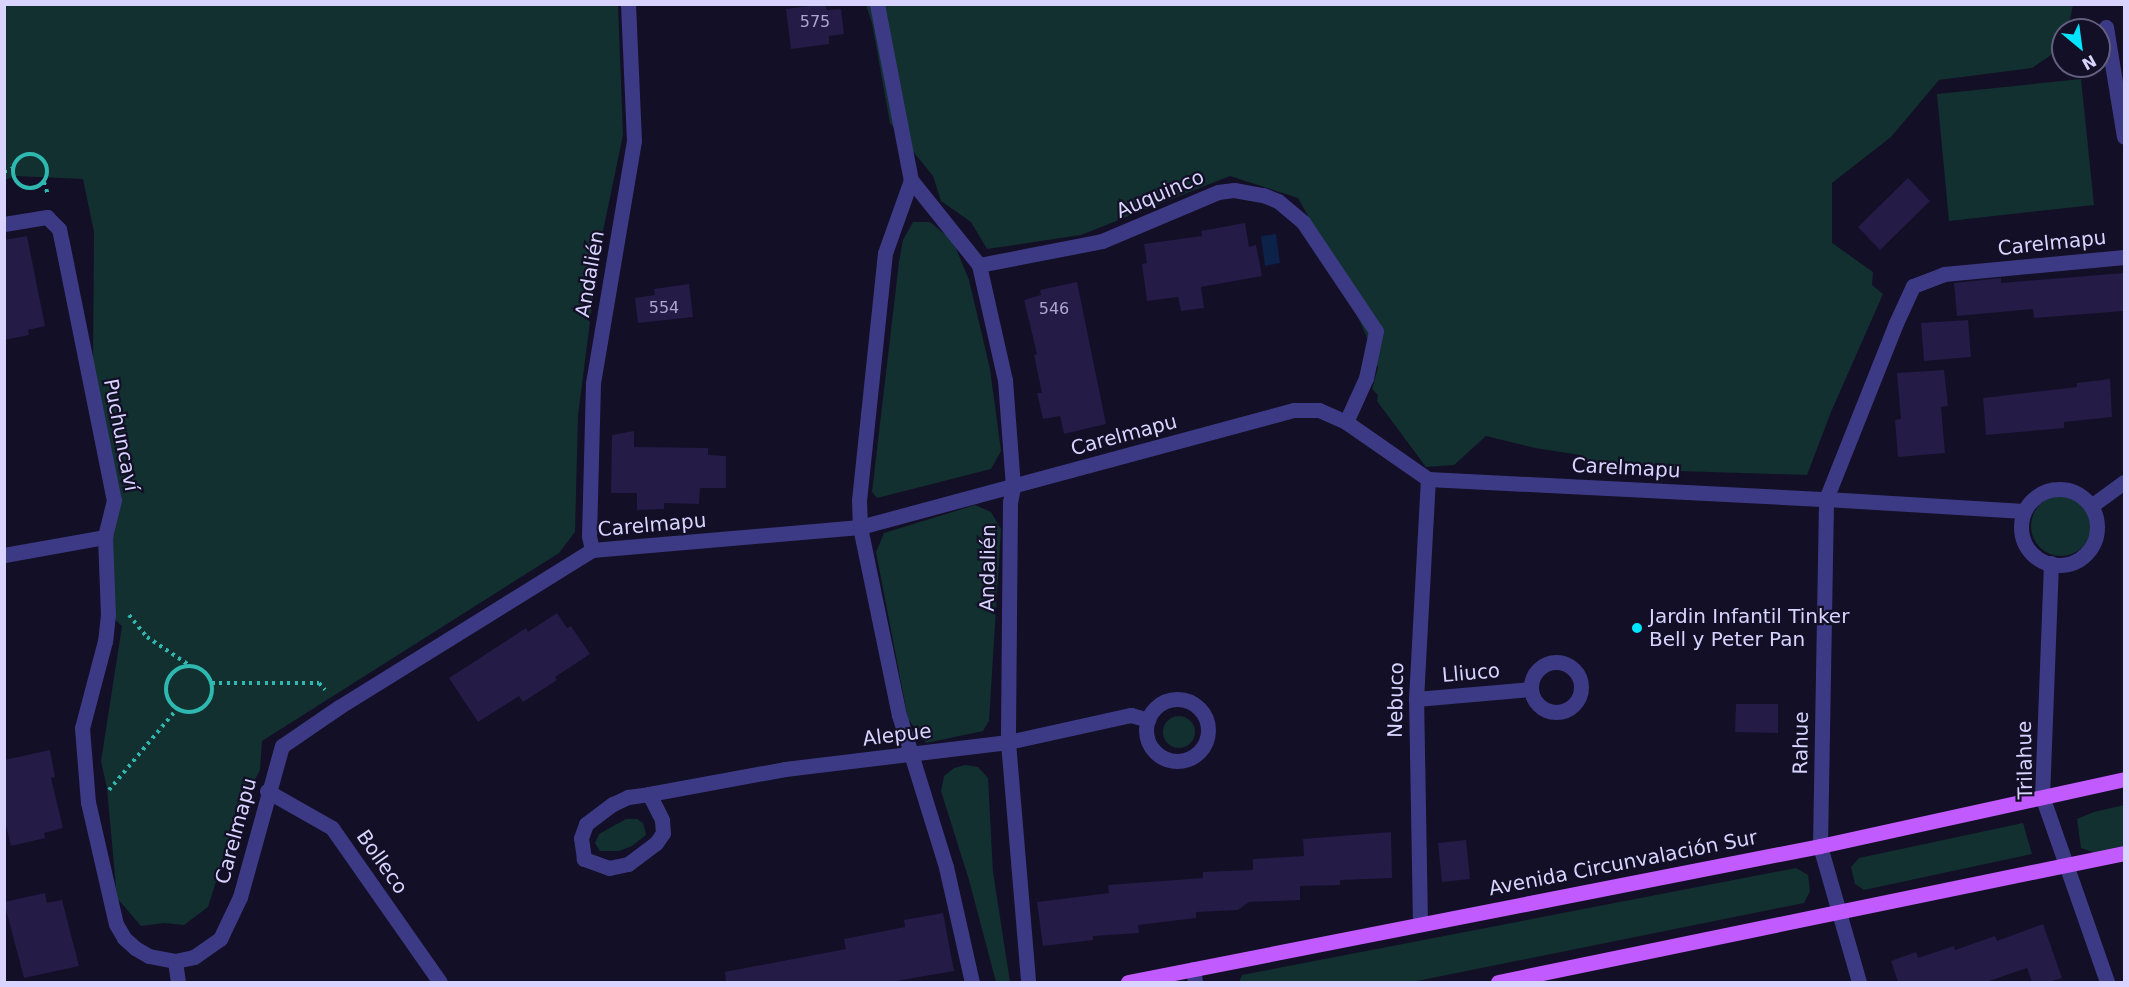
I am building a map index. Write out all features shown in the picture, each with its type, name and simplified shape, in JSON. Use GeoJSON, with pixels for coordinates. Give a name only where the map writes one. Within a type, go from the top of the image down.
{"type":"FeatureCollection","features":[{"type":"Feature","properties":{"kind":"main road","name":"Avenida Circunvalación Sur"},"geometry":{"type":"LineString","coordinates":[[1128,982],[1194,976],[1420,923],[1820,846],[2124,779]]}},
{"type":"Feature","properties":{"kind":"main road"},"geometry":{"type":"LineString","coordinates":[[1498,982],[2124,853]]}},
{"type":"Feature","properties":{"kind":"street","name":"Andalién"},"geometry":{"type":"LineString","coordinates":[[592,550],[589,536],[593,382],[634,141],[628,4]]}},
{"type":"Feature","properties":{"kind":"street","name":"Andalién"},"geometry":{"type":"LineString","coordinates":[[877,4],[910,180],[979,265],[1005,380],[1013,487],[1010,502],[1008,742],[1028,982]]}},
{"type":"Feature","properties":{"kind":"street"},"geometry":{"type":"LineString","coordinates":[[2111,50],[2122,102],[2124,137]]}},
{"type":"Feature","properties":{"kind":"street","name":"Andalién"},"geometry":{"type":"LineString","coordinates":[[910,180],[885,253],[860,500],[860,527],[899,715],[945,867],[972,982]]}},
{"type":"Feature","properties":{"kind":"street","name":"Auquinco"},"geometry":{"type":"LineString","coordinates":[[979,265],[1102,241],[1218,192],[1249,191],[1271,198],[1292,210],[1304,222],[1376,331],[1366,378],[1346,422]]}},
{"type":"Feature","properties":{"kind":"street","name":"Puchuncaví"},"geometry":{"type":"LineString","coordinates":[[4,224],[47,218],[59,229],[114,500],[105,537],[108,614],[99,668],[82,728],[88,802],[116,924],[124,938],[135,948],[149,956],[175,961]]}},
{"type":"Feature","properties":{"kind":"street","name":"Carelmapu"},"geometry":{"type":"LineString","coordinates":[[175,961],[194,957],[220,939],[240,897],[267,791],[282,746],[339,707],[592,550],[860,527],[1294,410],[1319,410],[1346,422],[1428,479],[1826,500],[1896,323],[1913,286],[1944,274],[2124,257]]}},
{"type":"Feature","properties":{"kind":"street","name":"Nebuco"},"geometry":{"type":"LineString","coordinates":[[1420,923],[1416,699],[1428,479]]}},
{"type":"Feature","properties":{"kind":"street"},"geometry":{"type":"LineString","coordinates":[[2091,506],[2124,482]]}},
{"type":"Feature","properties":{"kind":"street"},"geometry":{"type":"LineString","coordinates":[[2064,489],[2079,494],[2091,506],[2097,527],[2090,548],[2073,562],[2051,564],[2038,559],[2028,550],[2022,538],[2021,525],[2024,511],[2033,498],[2048,490],[2064,489]]}},
{"type":"Feature","properties":{"kind":"street"},"geometry":{"type":"LineString","coordinates":[[1826,500],[2024,511]]}},
{"type":"Feature","properties":{"kind":"street","name":"Rahue"},"geometry":{"type":"LineString","coordinates":[[1826,500],[1820,846],[1859,982]]}},
{"type":"Feature","properties":{"kind":"street"},"geometry":{"type":"LineString","coordinates":[[4,555],[105,537]]}},
{"type":"Feature","properties":{"kind":"street","name":"Trilahue"},"geometry":{"type":"LineString","coordinates":[[2051,564],[2042,796],[2107,982]]}},
{"type":"Feature","properties":{"kind":"street","name":"Lliuco"},"geometry":{"type":"LineString","coordinates":[[1416,699],[1531,689]]}},
{"type":"Feature","properties":{"kind":"street"},"geometry":{"type":"LineString","coordinates":[[1171,700],[1190,702],[1204,716],[1207,725],[1204,744],[1190,758],[1170,760],[1161,756],[1148,740],[1148,720],[1161,704],[1171,700]]}},
{"type":"Feature","properties":{"kind":"street","name":"Alepue"},"geometry":{"type":"LineString","coordinates":[[649,794],[662,820],[663,833],[656,843],[628,864],[609,868],[584,859],[581,838],[586,824],[613,804],[628,797],[785,768],[1008,742],[1131,715],[1148,720]]}},
{"type":"Feature","properties":{"kind":"street","name":"Bolleco"},"geometry":{"type":"LineString","coordinates":[[267,791],[332,828],[440,982]]}},
{"type":"Feature","properties":{"kind":"street"},"geometry":{"type":"LineString","coordinates":[[175,961],[178,982]]}},
{"type":"Feature","properties":{"kind":"path"},"geometry":{"type":"LineString","coordinates":[[4,172],[14,168],[19,158],[29,154],[44,161],[47,171],[40,186],[29,188],[15,179],[14,168]]}},
{"type":"Feature","properties":{"kind":"path"},"geometry":{"type":"LineString","coordinates":[[108,614],[131,615],[147,637],[190,665],[204,671],[212,683],[210,698],[200,710],[192,712],[177,709],[167,697],[167,682],[176,669],[190,665]]}},
{"type":"Feature","properties":{"kind":"path"},"geometry":{"type":"LineString","coordinates":[[212,683],[319,683],[339,707]]}},
{"type":"Feature","properties":{"kind":"path"},"geometry":{"type":"LineString","coordinates":[[88,802],[107,793],[177,709]]}},
{"type":"Feature","properties":{"kind":"green space"},"geometry":{"type":"Polygon","coordinates":[[[5,5],[618,5],[623,135],[599,250],[578,416],[575,532],[559,553],[262,741],[260,770],[237,814],[208,907],[184,925],[164,923],[141,926],[117,898],[107,788],[101,761],[122,626],[106,612],[113,474],[93,363],[94,232],[83,179],[15,176],[5,180],[5,5]]]}},
{"type":"Feature","properties":{"kind":"green space"},"geometry":{"type":"Polygon","coordinates":[[[866,5],[2073,5],[2070,18],[2051,18],[2051,55],[2032,68],[1939,80],[1891,137],[1832,183],[1832,243],[1873,272],[1872,285],[1883,294],[1831,412],[1807,475],[1586,468],[1580,455],[1535,448],[1486,436],[1454,465],[1426,467],[1377,401],[1378,395],[1372,389],[1378,367],[1366,335],[1327,250],[1298,198],[1230,176],[1081,235],[987,249],[971,222],[941,201],[933,176],[890,123],[872,23],[866,5]]]}},
{"type":"Feature","properties":{"kind":"green space"},"geometry":{"type":"Polygon","coordinates":[[[2081,79],[2094,205],[1949,221],[1937,94],[2081,79]]]}},
{"type":"Feature","properties":{"kind":"green space"},"geometry":{"type":"Polygon","coordinates":[[[913,222],[930,222],[953,241],[969,280],[990,369],[1001,451],[991,469],[877,498],[872,492],[899,262],[903,240],[913,222]]]}},
{"type":"Feature","properties":{"kind":"green space"},"geometry":{"type":"Polygon","coordinates":[[[2061,496],[2078,501],[2086,509],[2091,526],[2086,543],[2078,551],[2061,556],[2044,551],[2036,543],[2031,526],[2036,509],[2044,501],[2061,496]]]}},
{"type":"Feature","properties":{"kind":"green space"},"geometry":{"type":"Polygon","coordinates":[[[975,505],[991,512],[1001,529],[989,721],[983,731],[926,743],[908,719],[876,552],[884,533],[975,505]]]}},
{"type":"Feature","properties":{"kind":"green space"},"geometry":{"type":"Polygon","coordinates":[[[1179,716],[1190,721],[1195,732],[1190,743],[1179,748],[1168,743],[1163,732],[1168,721],[1179,716]]]}},
{"type":"Feature","properties":{"kind":"green space"},"geometry":{"type":"Polygon","coordinates":[[[965,765],[978,767],[988,778],[993,872],[1010,982],[996,982],[969,880],[941,791],[944,776],[954,768],[965,765]]]}},
{"type":"Feature","properties":{"kind":"green space"},"geometry":{"type":"Polygon","coordinates":[[[2124,805],[2124,847],[2095,853],[2081,848],[2077,819],[2094,812],[2124,805]]]}},
{"type":"Feature","properties":{"kind":"green space"},"geometry":{"type":"Polygon","coordinates":[[[626,819],[637,819],[643,823],[646,835],[632,846],[619,851],[600,851],[595,843],[599,834],[626,819]]]}},
{"type":"Feature","properties":{"kind":"green space"},"geometry":{"type":"Polygon","coordinates":[[[2023,823],[2032,854],[1864,890],[1855,884],[1851,867],[1859,858],[2023,823]]]}},
{"type":"Feature","properties":{"kind":"green space"},"geometry":{"type":"Polygon","coordinates":[[[1796,868],[1808,875],[1810,891],[1804,903],[1412,982],[1239,982],[1242,975],[1796,868]]]}},
{"type":"Feature","properties":{"kind":"water"},"geometry":{"type":"Polygon","coordinates":[[[1276,234],[1280,263],[1265,266],[1261,236],[1276,234]]]}},
{"type":"Feature","properties":{"kind":"building"},"geometry":{"type":"Polygon","coordinates":[[[825,4],[827,10],[841,9],[844,34],[829,36],[829,44],[791,49],[786,9],[825,4]]]}},
{"type":"Feature","properties":{"kind":"building"},"geometry":{"type":"Polygon","coordinates":[[[1908,178],[1930,201],[1880,250],[1858,227],[1908,178]]]}},
{"type":"Feature","properties":{"kind":"building"},"geometry":{"type":"Polygon","coordinates":[[[1245,223],[1249,247],[1256,245],[1262,276],[1201,287],[1204,308],[1181,311],[1178,297],[1147,301],[1142,264],[1147,263],[1144,244],[1202,236],[1201,231],[1245,223]]]}},
{"type":"Feature","properties":{"kind":"building"},"geometry":{"type":"Polygon","coordinates":[[[27,236],[45,326],[28,330],[29,335],[4,340],[4,240],[27,236]]]}},
{"type":"Feature","properties":{"kind":"building"},"geometry":{"type":"Polygon","coordinates":[[[2124,273],[2124,311],[2034,318],[2033,309],[1957,316],[1954,283],[2001,278],[2001,283],[2124,273]]]}},
{"type":"Feature","properties":{"kind":"building"},"geometry":{"type":"Polygon","coordinates":[[[1077,282],[1106,424],[1064,434],[1060,416],[1043,419],[1037,393],[1042,393],[1034,355],[1037,354],[1024,300],[1041,295],[1040,290],[1077,282]]]}},
{"type":"Feature","properties":{"kind":"building"},"geometry":{"type":"Polygon","coordinates":[[[689,284],[693,317],[638,323],[635,298],[655,295],[654,289],[689,284]]]}},
{"type":"Feature","properties":{"kind":"building"},"geometry":{"type":"Polygon","coordinates":[[[1968,320],[1971,357],[1924,361],[1921,323],[1968,320]]]}},
{"type":"Feature","properties":{"kind":"building"},"geometry":{"type":"Polygon","coordinates":[[[1944,370],[1948,406],[1941,407],[1945,453],[1898,457],[1895,420],[1901,419],[1897,373],[1944,370]]]}},
{"type":"Feature","properties":{"kind":"building"},"geometry":{"type":"Polygon","coordinates":[[[2110,379],[2112,417],[2064,422],[2064,428],[1986,435],[1983,398],[2077,387],[2077,383],[2110,379]]]}},
{"type":"Feature","properties":{"kind":"building"},"geometry":{"type":"Polygon","coordinates":[[[634,431],[634,447],[708,448],[708,455],[726,456],[726,488],[700,488],[699,504],[664,503],[664,509],[637,510],[637,493],[611,493],[612,435],[634,431]]]}},
{"type":"Feature","properties":{"kind":"building"},"geometry":{"type":"Polygon","coordinates":[[[557,613],[567,628],[571,626],[590,654],[555,677],[557,680],[523,702],[519,696],[478,722],[449,678],[526,628],[528,632],[557,613]]]}},
{"type":"Feature","properties":{"kind":"building"},"geometry":{"type":"Polygon","coordinates":[[[1736,704],[1778,704],[1778,733],[1735,732],[1736,704]]]}},
{"type":"Feature","properties":{"kind":"building"},"geometry":{"type":"Polygon","coordinates":[[[50,750],[55,777],[51,778],[63,828],[44,833],[45,838],[11,846],[4,818],[4,760],[50,750]]]}},
{"type":"Feature","properties":{"kind":"building"},"geometry":{"type":"Polygon","coordinates":[[[1391,832],[1392,878],[1340,880],[1340,885],[1300,886],[1300,900],[1249,902],[1238,910],[1196,912],[1196,918],[1138,925],[1139,933],[1093,936],[1093,940],[1043,946],[1037,902],[1109,893],[1108,885],[1203,878],[1203,872],[1253,870],[1253,859],[1304,856],[1303,839],[1391,832]]]}},
{"type":"Feature","properties":{"kind":"building"},"geometry":{"type":"Polygon","coordinates":[[[1466,840],[1470,879],[1442,882],[1438,843],[1466,840]]]}},
{"type":"Feature","properties":{"kind":"building"},"geometry":{"type":"Polygon","coordinates":[[[45,893],[47,903],[62,900],[79,966],[24,978],[4,902],[45,893]]]}},
{"type":"Feature","properties":{"kind":"building"},"geometry":{"type":"Polygon","coordinates":[[[943,913],[954,971],[890,982],[726,982],[725,972],[846,949],[844,939],[905,927],[904,920],[943,913]]]}},
{"type":"Feature","properties":{"kind":"building"},"geometry":{"type":"Polygon","coordinates":[[[2043,924],[2062,978],[2049,982],[2032,982],[2027,968],[1986,982],[1898,982],[1891,961],[1916,952],[1918,958],[1954,946],[1955,950],[1995,936],[1997,941],[2043,924]]]}},
{"type":"Feature","properties":{"kind":"place","name":"Jardin Infantil Tinker Bell y Peter Pan"},"geometry":{"type":"Point","coordinates":[1637,628]}}]}
